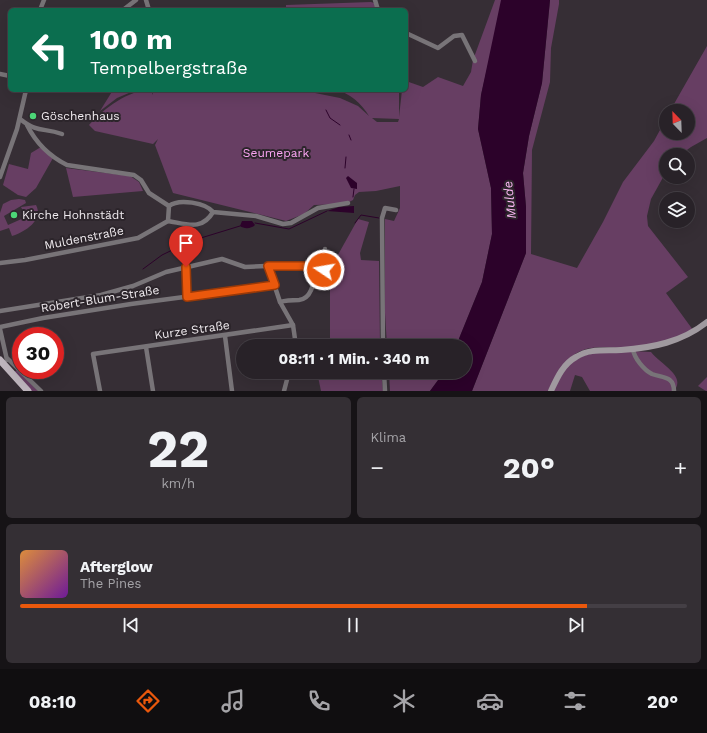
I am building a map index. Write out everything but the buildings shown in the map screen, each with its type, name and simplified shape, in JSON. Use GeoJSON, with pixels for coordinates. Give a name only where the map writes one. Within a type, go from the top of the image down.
{"type":"FeatureCollection","features":[{"type":"Feature","properties":{"kind":"main road"},"geometry":{"type":"LineString","coordinates":[[551,391],[561,371],[572,359],[579,355],[593,350],[633,349],[661,344],[683,337],[707,322]]}},
{"type":"Feature","properties":{"kind":"main road"},"geometry":{"type":"LineString","coordinates":[[4,361],[28,391]]}},
{"type":"Feature","properties":{"kind":"street"},"geometry":{"type":"LineString","coordinates":[[126,8],[136,0]]}},
{"type":"Feature","properties":{"kind":"street"},"geometry":{"type":"LineString","coordinates":[[408,33],[438,48],[454,36],[462,35],[475,61]]}},
{"type":"Feature","properties":{"kind":"street"},"geometry":{"type":"LineString","coordinates":[[0,178],[20,119],[26,92]]}},
{"type":"Feature","properties":{"kind":"street"},"geometry":{"type":"LineString","coordinates":[[20,119],[27,125],[39,130],[53,130],[62,134]]}},
{"type":"Feature","properties":{"kind":"street"},"geometry":{"type":"LineString","coordinates":[[27,125],[34,139],[47,152],[67,165],[134,174],[141,180],[149,193],[169,206]]}},
{"type":"Feature","properties":{"kind":"street"},"geometry":{"type":"LineString","coordinates":[[169,206],[172,204],[188,202],[209,207],[213,212],[256,216],[283,224],[291,223],[318,208],[331,205],[348,204]]}},
{"type":"Feature","properties":{"kind":"street"},"geometry":{"type":"LineString","coordinates":[[169,206],[168,222],[196,225],[202,224],[208,220],[213,212]]}},
{"type":"Feature","properties":{"kind":"street"},"geometry":{"type":"LineString","coordinates":[[383,339],[382,218],[385,208],[396,210]]}},
{"type":"Feature","properties":{"kind":"street","name":"Muldenstraße"},"geometry":{"type":"LineString","coordinates":[[0,263],[26,260],[138,238],[168,222]]}},
{"type":"Feature","properties":{"kind":"street"},"geometry":{"type":"LineString","coordinates":[[0,311],[101,295],[133,286],[160,274],[222,258],[245,267],[290,265],[324,270],[325,249]]}},
{"type":"Feature","properties":{"kind":"street"},"geometry":{"type":"LineString","coordinates":[[268,266],[280,302],[293,325],[295,339]]}},
{"type":"Feature","properties":{"kind":"street"},"geometry":{"type":"LineString","coordinates":[[186,267],[187,297]]}},
{"type":"Feature","properties":{"kind":"street"},"geometry":{"type":"LineString","coordinates":[[280,302],[286,300],[301,300],[306,296],[310,292],[316,268]]}},
{"type":"Feature","properties":{"kind":"street","name":"Robert-Blum-Straße"},"geometry":{"type":"LineString","coordinates":[[0,328],[43,318],[131,304],[275,285]]}},
{"type":"Feature","properties":{"kind":"street","name":"Kurze Straße"},"geometry":{"type":"LineString","coordinates":[[100,391],[93,354],[293,325]]}},
{"type":"Feature","properties":{"kind":"street"},"geometry":{"type":"LineString","coordinates":[[0,328],[4,361],[41,391]]}},
{"type":"Feature","properties":{"kind":"street"},"geometry":{"type":"LineString","coordinates":[[225,336],[232,391]]}},
{"type":"Feature","properties":{"kind":"street"},"geometry":{"type":"LineString","coordinates":[[146,347],[153,391]]}},
{"type":"Feature","properties":{"kind":"street"},"geometry":{"type":"LineString","coordinates":[[633,349],[639,361],[650,373],[669,379],[674,386],[674,391]]}},
{"type":"Feature","properties":{"kind":"street"},"geometry":{"type":"LineString","coordinates":[[284,391],[287,379]]}},
{"type":"Feature","properties":{"kind":"street"},"geometry":{"type":"LineString","coordinates":[[384,379],[385,391]]}},
{"type":"Feature","properties":{"kind":"green space","name":"Seumepark"},"geometry":{"type":"Polygon","coordinates":[[[495,0],[503,0],[481,95],[478,129],[491,188],[492,234],[482,282],[459,339],[387,339],[385,313],[385,219],[394,221],[400,208],[400,186],[376,191],[359,192],[355,195],[353,200],[345,204],[314,205],[304,214],[286,221],[173,193],[155,145],[158,139],[153,144],[95,131],[89,125],[109,106],[125,97],[138,92],[152,92],[152,95],[153,92],[310,92],[340,98],[358,106],[369,116],[355,99],[342,92],[399,92],[399,117],[402,92],[408,92],[408,82],[423,87],[438,77],[463,86],[471,72],[473,60],[495,0]],[[372,118],[377,122],[398,122],[399,119],[372,118]]]}},
{"type":"Feature","properties":{"kind":"green space"},"geometry":{"type":"Polygon","coordinates":[[[550,0],[559,0],[551,48],[550,82],[532,150],[531,254],[577,268],[603,222],[623,182],[654,141],[659,132],[659,140],[695,140],[695,104],[674,104],[707,46],[707,138],[690,148],[659,148],[659,184],[651,199],[647,216],[648,226],[688,277],[666,293],[693,330],[686,334],[652,345],[626,348],[593,348],[581,351],[567,361],[548,391],[472,391],[526,253],[526,207],[523,173],[529,136],[542,83],[550,0]]]}},
{"type":"Feature","properties":{"kind":"green space"},"geometry":{"type":"Polygon","coordinates":[[[371,2],[374,3],[375,8],[286,8],[286,5],[371,2]]]}},
{"type":"Feature","properties":{"kind":"green space"},"geometry":{"type":"Polygon","coordinates":[[[112,92],[131,92],[117,98],[100,111],[112,92]]]}},
{"type":"Feature","properties":{"kind":"green space"},"geometry":{"type":"Polygon","coordinates":[[[41,147],[53,158],[36,188],[26,197],[18,195],[3,185],[9,164],[28,169],[31,153],[41,147]]]}},
{"type":"Feature","properties":{"kind":"green space"},"geometry":{"type":"Polygon","coordinates":[[[66,168],[130,176],[139,182],[143,191],[73,197],[66,168]]]}},
{"type":"Feature","properties":{"kind":"green space"},"geometry":{"type":"Polygon","coordinates":[[[11,200],[25,200],[26,203],[4,216],[8,225],[26,217],[21,207],[36,205],[38,210],[37,216],[32,225],[22,232],[12,236],[9,228],[0,231],[0,213],[3,204],[11,200]]]}},
{"type":"Feature","properties":{"kind":"green space"},"geometry":{"type":"Polygon","coordinates":[[[358,219],[369,222],[360,253],[361,260],[379,261],[380,339],[330,339],[330,269],[358,219]]]}},
{"type":"Feature","properties":{"kind":"green space"},"geometry":{"type":"Polygon","coordinates":[[[611,350],[651,352],[675,375],[677,386],[674,391],[590,391],[582,377],[575,375],[570,391],[554,391],[564,371],[575,360],[589,354],[611,350]]]}},
{"type":"Feature","properties":{"kind":"green space"},"geometry":{"type":"Polygon","coordinates":[[[707,377],[707,391],[706,391],[698,386],[707,377]]]}},
{"type":"Feature","properties":{"kind":"green space"},"geometry":{"type":"Polygon","coordinates":[[[20,379],[26,379],[38,391],[31,391],[20,379]]]}},
{"type":"Feature","properties":{"kind":"green space"},"geometry":{"type":"Polygon","coordinates":[[[318,379],[382,379],[383,391],[321,391],[318,379]]]}},
{"type":"Feature","properties":{"kind":"green space"},"geometry":{"type":"Polygon","coordinates":[[[389,379],[439,379],[430,391],[390,391],[389,379]]]}},
{"type":"Feature","properties":{"kind":"water","name":"Mulde"},"geometry":{"type":"Polygon","coordinates":[[[501,0],[550,0],[542,83],[529,136],[523,173],[526,207],[526,253],[472,391],[430,391],[439,379],[472,379],[472,339],[459,339],[482,282],[492,234],[491,188],[478,129],[481,95],[501,0]]]}},
{"type":"Feature","properties":{"kind":"water"},"geometry":{"type":"Polygon","coordinates":[[[348,176],[357,183],[357,189],[351,188],[346,178],[348,176]]]}},
{"type":"Feature","properties":{"kind":"water"},"geometry":{"type":"Polygon","coordinates":[[[354,206],[354,213],[327,211],[339,207],[354,206]]]}},
{"type":"Feature","properties":{"kind":"water"},"geometry":{"type":"Polygon","coordinates":[[[242,221],[252,221],[255,225],[250,228],[243,228],[240,226],[242,221]]]}},
{"type":"Feature","properties":{"kind":"waterway"},"geometry":{"type":"LineString","coordinates":[[326,110],[330,118],[340,125]]}},
{"type":"Feature","properties":{"kind":"waterway"},"geometry":{"type":"LineString","coordinates":[[349,135],[351,140]]}},
{"type":"Feature","properties":{"kind":"waterway"},"geometry":{"type":"LineString","coordinates":[[345,168],[346,157]]}},
{"type":"Feature","properties":{"kind":"waterway"},"geometry":{"type":"LineString","coordinates":[[353,197],[354,189]]}},
{"type":"Feature","properties":{"kind":"waterway"},"geometry":{"type":"LineString","coordinates":[[255,223],[289,229],[327,211]]}},
{"type":"Feature","properties":{"kind":"waterway"},"geometry":{"type":"LineString","coordinates":[[355,223],[361,215],[379,218]]}},
{"type":"Feature","properties":{"kind":"waterway"},"geometry":{"type":"LineString","coordinates":[[143,269],[162,255],[191,241],[240,226]]}},
{"type":"Feature","properties":{"kind":"place","name":"Göschenhaus"},"geometry":{"type":"Point","coordinates":[33,116]}},
{"type":"Feature","properties":{"kind":"place","name":"Kirche Hohnstädt"},"geometry":{"type":"Point","coordinates":[14,215]}},
{"type":"Feature","properties":{"kind":"route"},"geometry":{"type":"LineString","coordinates":[[186,267],[187,297],[275,285],[268,266],[290,265],[324,270]]}}]}
